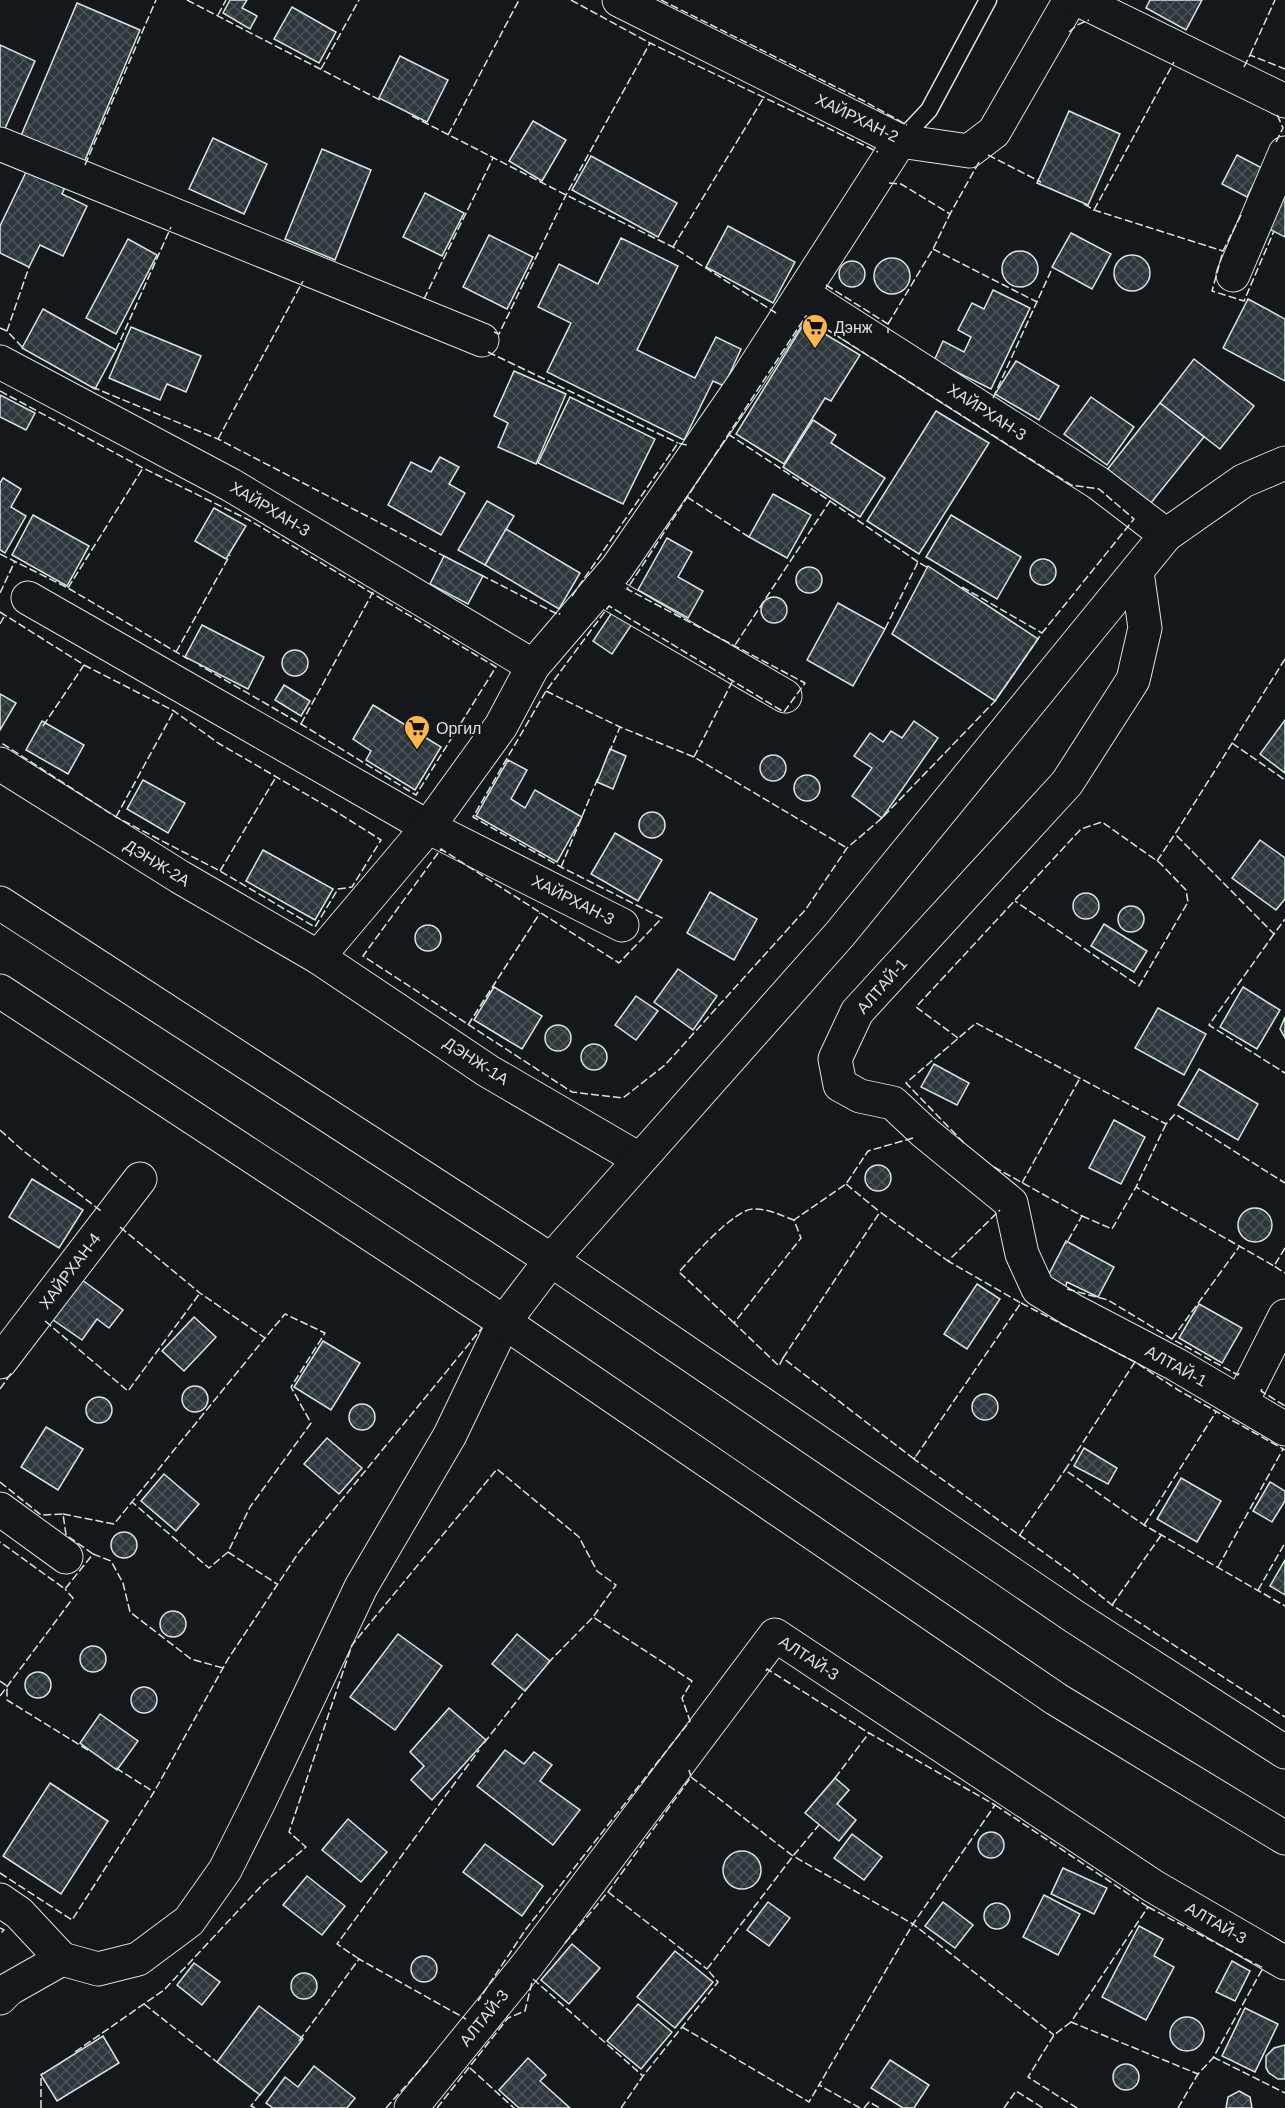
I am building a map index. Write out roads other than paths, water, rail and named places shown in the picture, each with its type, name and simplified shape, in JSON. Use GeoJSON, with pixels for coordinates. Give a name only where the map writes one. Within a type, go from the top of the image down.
{"type":"FeatureCollection","features":[{"type":"Feature","properties":{"kind":"street","name":"ХАЙРХАН-2"},"geometry":{"type":"LineString","coordinates":[[619,0],[900,141],[969,151],[994,132],[1070,0]]}},
{"type":"Feature","properties":{"kind":"street"},"geometry":{"type":"LineString","coordinates":[[1079,0],[1285,101]]}},
{"type":"Feature","properties":{"kind":"street"},"geometry":{"type":"LineString","coordinates":[[318,957],[428,827],[501,726],[533,666],[617,568],[803,294],[900,141]]}},
{"type":"Feature","properties":{"kind":"street"},"geometry":{"type":"LineString","coordinates":[[0,144],[482,340]]}},
{"type":"Feature","properties":{"kind":"street"},"geometry":{"type":"LineString","coordinates":[[1233,275],[1285,153]]}},
{"type":"Feature","properties":{"kind":"street","name":"ХАЙРХАН-3"},"geometry":{"type":"LineString","coordinates":[[803,294],[1098,483],[1166,535]]}},
{"type":"Feature","properties":{"kind":"street","name":"ХАЙРХАН-3"},"geometry":{"type":"LineString","coordinates":[[0,362],[231,485],[533,666]]}},
{"type":"Feature","properties":{"kind":"street"},"geometry":{"type":"LineString","coordinates":[[0,1900],[19,1913],[62,1959],[98,1969],[138,1959],[189,1921],[225,1870],[361,1587],[450,1436],[504,1322],[551,1260],[840,933],[1166,535],[1243,481],[1285,463]]}},
{"type":"Feature","properties":{"kind":"street","name":"АЛТАЙ-1"},"geometry":{"type":"LineString","coordinates":[[1137,572],[1145,628],[1133,680],[1067,783],[857,1012],[835,1059],[840,1085],[860,1096],[893,1103],[924,1132],[1011,1203],[1022,1254],[1038,1289],[1072,1310],[1177,1365],[1285,1429]]}},
{"type":"Feature","properties":{"kind":"street"},"geometry":{"type":"LineString","coordinates":[[600,588],[785,696]]}},
{"type":"Feature","properties":{"kind":"street","name":"ХАЙРХАН-3"},"geometry":{"type":"LineString","coordinates":[[28,598],[428,827],[622,925]]}},
{"type":"Feature","properties":{"kind":"street","name":"ДЭНЖ-2А"},"geometry":{"type":"LineString","coordinates":[[0,764],[180,878],[318,957]]}},
{"type":"Feature","properties":{"kind":"street"},"geometry":{"type":"LineString","coordinates":[[0,903],[551,1260],[1056,1604],[1282,1750]]}},
{"type":"Feature","properties":{"kind":"street","name":"ДЭНЖ-1А"},"geometry":{"type":"LineString","coordinates":[[318,957],[488,1071],[639,1159]]}},
{"type":"Feature","properties":{"kind":"street"},"geometry":{"type":"LineString","coordinates":[[0,991],[504,1322],[1056,1699],[1285,1838]]}},
{"type":"Feature","properties":{"kind":"street","name":"ХАЙРХАН-4"},"geometry":{"type":"LineString","coordinates":[[0,1362],[140,1179]]}},
{"type":"Feature","properties":{"kind":"street"},"geometry":{"type":"LineString","coordinates":[[1241,1403],[1285,1316]]}},
{"type":"Feature","properties":{"kind":"street"},"geometry":{"type":"LineString","coordinates":[[0,1509],[66,1557]]}},
{"type":"Feature","properties":{"kind":"street","name":"АЛТАЙ-3"},"geometry":{"type":"LineString","coordinates":[[411,2108],[528,1965],[775,1635],[1153,1886],[1285,1963]]}},
{"type":"Feature","properties":{"kind":"street"},"geometry":{"type":"LineString","coordinates":[[0,1998],[9,1989],[62,1959]]}},
{"type":"Feature","properties":{"kind":"lane"},"geometry":{"type":"LineString","coordinates":[[900,141],[929,110],[988,0]]}},
{"type":"Feature","properties":{"kind":"place","name":"Дэнж"},"geometry":{"type":"Point","coordinates":[815,350]}},
{"type":"Feature","properties":{"kind":"place","name":"Оргил"},"geometry":{"type":"Point","coordinates":[417,751]}}]}
